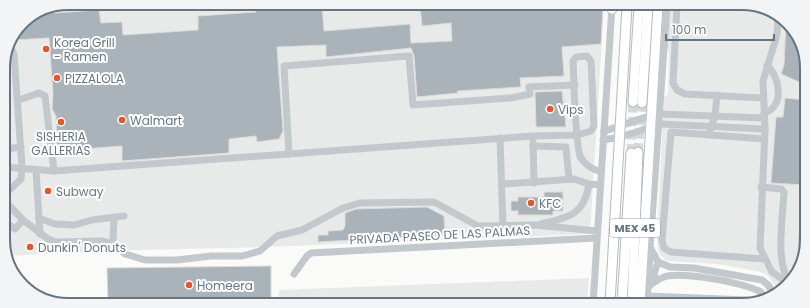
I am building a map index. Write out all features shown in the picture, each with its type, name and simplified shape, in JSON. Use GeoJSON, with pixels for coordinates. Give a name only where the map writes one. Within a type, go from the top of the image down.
{"type":"FeatureCollection","features":[{"type":"Feature","properties":{"kind":"main road"},"geometry":{"type":"LineString","coordinates":[[610,298],[622,127],[628,10]]}},
{"type":"Feature","properties":{"kind":"main road"},"geometry":{"type":"LineString","coordinates":[[639,10],[638,103],[648,10]]}},
{"type":"Feature","properties":{"kind":"main road"},"geometry":{"type":"LineString","coordinates":[[642,298],[645,287],[650,126],[656,115],[658,10]]}},
{"type":"Feature","properties":{"kind":"main road","name":"MEX 45"},"geometry":{"type":"LineString","coordinates":[[622,298],[634,152],[632,298]]}},
{"type":"Feature","properties":{"kind":"street"},"geometry":{"type":"LineString","coordinates":[[593,298],[612,10]]}},
{"type":"Feature","properties":{"kind":"street"},"geometry":{"type":"LineString","coordinates":[[667,10],[656,115],[660,124],[650,247],[645,287],[648,296],[698,298]]}},
{"type":"Feature","properties":{"kind":"street"},"geometry":{"type":"LineString","coordinates":[[677,10],[674,87],[685,94],[762,98]]}},
{"type":"Feature","properties":{"kind":"street"},"geometry":{"type":"LineString","coordinates":[[778,22],[777,34],[763,81],[762,98],[765,129],[761,187],[760,248],[772,272],[784,279]]}},
{"type":"Feature","properties":{"kind":"street"},"geometry":{"type":"LineString","coordinates":[[10,187],[21,179],[22,167],[19,100],[14,54],[12,52]]}},
{"type":"Feature","properties":{"kind":"street"},"geometry":{"type":"LineString","coordinates":[[289,154],[284,66],[409,56],[413,105],[512,98],[530,94],[529,87],[575,85]]}},
{"type":"Feature","properties":{"kind":"street"},"geometry":{"type":"LineString","coordinates":[[10,167],[22,167],[54,172],[500,138],[578,135],[591,131],[594,126],[591,61],[588,56],[574,58],[578,135],[580,157],[589,167],[601,172]]}},
{"type":"Feature","properties":{"kind":"street"},"geometry":{"type":"LineString","coordinates":[[764,115],[775,103],[779,90],[776,76],[768,65]]}},
{"type":"Feature","properties":{"kind":"street"},"geometry":{"type":"LineString","coordinates":[[19,100],[39,93],[45,96],[54,172]]}},
{"type":"Feature","properties":{"kind":"street"},"geometry":{"type":"LineString","coordinates":[[708,134],[715,116],[717,95]]}},
{"type":"Feature","properties":{"kind":"street"},"geometry":{"type":"LineString","coordinates":[[604,131],[622,127],[656,115],[764,115]]}},
{"type":"Feature","properties":{"kind":"street"},"geometry":{"type":"LineString","coordinates":[[603,140],[621,137],[650,126],[660,124],[765,129]]}},
{"type":"Feature","properties":{"kind":"street"},"geometry":{"type":"LineString","coordinates":[[764,139],[671,132],[662,245],[671,252],[765,259]]}},
{"type":"Feature","properties":{"kind":"street"},"geometry":{"type":"LineString","coordinates":[[533,136],[534,183]]}},
{"type":"Feature","properties":{"kind":"street"},"geometry":{"type":"LineString","coordinates":[[500,138],[503,184],[503,227]]}},
{"type":"Feature","properties":{"kind":"street"},"geometry":{"type":"LineString","coordinates":[[533,146],[566,147],[569,179]]}},
{"type":"Feature","properties":{"kind":"street"},"geometry":{"type":"LineString","coordinates":[[10,148],[21,147]]}},
{"type":"Feature","properties":{"kind":"street"},"geometry":{"type":"LineString","coordinates":[[36,170],[40,234]]}},
{"type":"Feature","properties":{"kind":"street"},"geometry":{"type":"LineString","coordinates":[[503,184],[534,183],[569,179],[600,185]]}},
{"type":"Feature","properties":{"kind":"street"},"geometry":{"type":"LineString","coordinates":[[10,206],[23,220],[40,234],[56,242],[102,241],[113,244],[125,254],[145,260],[177,260],[211,256],[242,256],[260,251],[277,236],[302,230],[343,208],[360,204],[434,202],[478,226],[503,227],[535,225],[564,218],[576,212],[583,206],[589,184]]}},
{"type":"Feature","properties":{"kind":"street"},"geometry":{"type":"LineString","coordinates":[[761,187],[781,189],[784,192],[781,247],[786,277]]}},
{"type":"Feature","properties":{"kind":"street"},"geometry":{"type":"LineString","coordinates":[[39,218],[55,224],[74,225],[92,220],[124,216]]}},
{"type":"Feature","properties":{"kind":"street"},"geometry":{"type":"LineString","coordinates":[[113,244],[114,217]]}},
{"type":"Feature","properties":{"kind":"street"},"geometry":{"type":"LineString","coordinates":[[10,225],[15,229],[23,220]]}},
{"type":"Feature","properties":{"kind":"street"},"geometry":{"type":"LineString","coordinates":[[535,225],[597,234]]}},
{"type":"Feature","properties":{"kind":"street","name":"PRIVADA PASEO DE LAS PALMAS"},"geometry":{"type":"LineString","coordinates":[[294,274],[307,256],[312,253],[597,234]]}},
{"type":"Feature","properties":{"kind":"street"},"geometry":{"type":"LineString","coordinates":[[650,247],[658,262],[670,266],[694,268],[762,280],[769,286],[771,290]]}},
{"type":"Feature","properties":{"kind":"street"},"geometry":{"type":"LineString","coordinates":[[656,280],[654,274],[658,262]]}},
{"type":"Feature","properties":{"kind":"street"},"geometry":{"type":"LineString","coordinates":[[645,287],[656,280],[667,276],[696,277],[751,287],[762,295]]}},
{"type":"Feature","properties":{"kind":"street"},"geometry":{"type":"LineString","coordinates":[[762,294],[769,286]]}},
{"type":"Feature","properties":{"kind":"shaded area"},"geometry":{"type":"Polygon","coordinates":[[[60,10],[604,10],[590,234],[266,247],[102,251],[12,256],[11,252],[10,64],[16,42],[22,33],[30,24],[49,13],[60,10]]]}},
{"type":"Feature","properties":{"kind":"shaded area"},"geometry":{"type":"Polygon","coordinates":[[[668,10],[750,10],[768,16],[780,24],[786,30],[796,46],[800,60],[800,248],[794,266],[783,281],[776,287],[768,276],[761,272],[717,264],[670,261],[665,260],[659,254],[657,241],[664,97],[668,94],[669,52],[666,46],[668,10]]]}},
{"type":"Feature","properties":{"kind":"shaded area"},"geometry":{"type":"Polygon","coordinates":[[[589,278],[587,298],[278,298],[279,290],[589,278]]]}},
{"type":"Feature","properties":{"kind":"building"},"geometry":{"type":"Polygon","coordinates":[[[99,10],[101,23],[122,22],[123,35],[198,30],[198,16],[256,12],[256,10],[322,10],[324,31],[410,24],[411,43],[452,41],[451,23],[422,26],[420,10],[603,10],[601,44],[562,47],[564,76],[520,78],[521,87],[457,91],[458,93],[417,97],[414,56],[411,48],[326,57],[326,45],[277,47],[283,131],[279,139],[257,142],[256,136],[229,139],[229,153],[122,161],[122,146],[57,151],[56,116],[52,109],[53,94],[49,38],[17,40],[30,24],[39,18],[54,12],[54,13],[99,10]]]}},
{"type":"Feature","properties":{"kind":"building"},"geometry":{"type":"Polygon","coordinates":[[[786,30],[796,46],[800,60],[800,82],[781,74],[784,65],[786,30]]]}},
{"type":"Feature","properties":{"kind":"building","name":"Vips"},"geometry":{"type":"Polygon","coordinates":[[[562,91],[566,127],[536,127],[535,92],[562,91]]]}},
{"type":"Feature","properties":{"kind":"building"},"geometry":{"type":"Polygon","coordinates":[[[785,98],[800,99],[800,185],[771,183],[776,117],[783,117],[785,98]]]}},
{"type":"Feature","properties":{"kind":"building"},"geometry":{"type":"Polygon","coordinates":[[[544,192],[563,192],[563,211],[553,211],[553,215],[518,215],[518,211],[511,211],[511,201],[518,201],[518,197],[544,197],[544,192]]]}},
{"type":"Feature","properties":{"kind":"building"},"geometry":{"type":"Polygon","coordinates":[[[427,207],[444,216],[445,235],[318,242],[318,235],[328,235],[328,231],[343,230],[345,226],[345,213],[356,209],[427,207]]]}},
{"type":"Feature","properties":{"kind":"building"},"geometry":{"type":"Polygon","coordinates":[[[799,234],[800,234],[800,248],[798,256],[799,234]]]}},
{"type":"Feature","properties":{"kind":"building","name":"Homeera"},"geometry":{"type":"Polygon","coordinates":[[[271,266],[271,298],[108,298],[107,268],[271,266]]]}},
{"type":"Feature","properties":{"kind":"tunnel"},"geometry":{"type":"LineString","coordinates":[[631,153],[633,102]]}},
{"type":"Feature","properties":{"kind":"tunnel"},"geometry":{"type":"LineString","coordinates":[[638,152],[642,103]]}},
{"type":"Feature","properties":{"kind":"place","name":"Korea Grill - Ramen"},"geometry":{"type":"Point","coordinates":[46,49]}},
{"type":"Feature","properties":{"kind":"place","name":"PIZZALOLA"},"geometry":{"type":"Point","coordinates":[57,78]}},
{"type":"Feature","properties":{"kind":"place","name":"Vips"},"geometry":{"type":"Point","coordinates":[550,109]}},
{"type":"Feature","properties":{"kind":"place","name":"Walmart"},"geometry":{"type":"Point","coordinates":[122,120]}},
{"type":"Feature","properties":{"kind":"place","name":"SISHERIA GALLERIAS"},"geometry":{"type":"Point","coordinates":[61,122]}},
{"type":"Feature","properties":{"kind":"place","name":"Subway"},"geometry":{"type":"Point","coordinates":[48,191]}},
{"type":"Feature","properties":{"kind":"place","name":"KFC"},"geometry":{"type":"Point","coordinates":[531,203]}},
{"type":"Feature","properties":{"kind":"place","name":"Dunkin' Donuts"},"geometry":{"type":"Point","coordinates":[30,247]}},
{"type":"Feature","properties":{"kind":"place","name":"Homeera"},"geometry":{"type":"Point","coordinates":[189,285]}}]}
